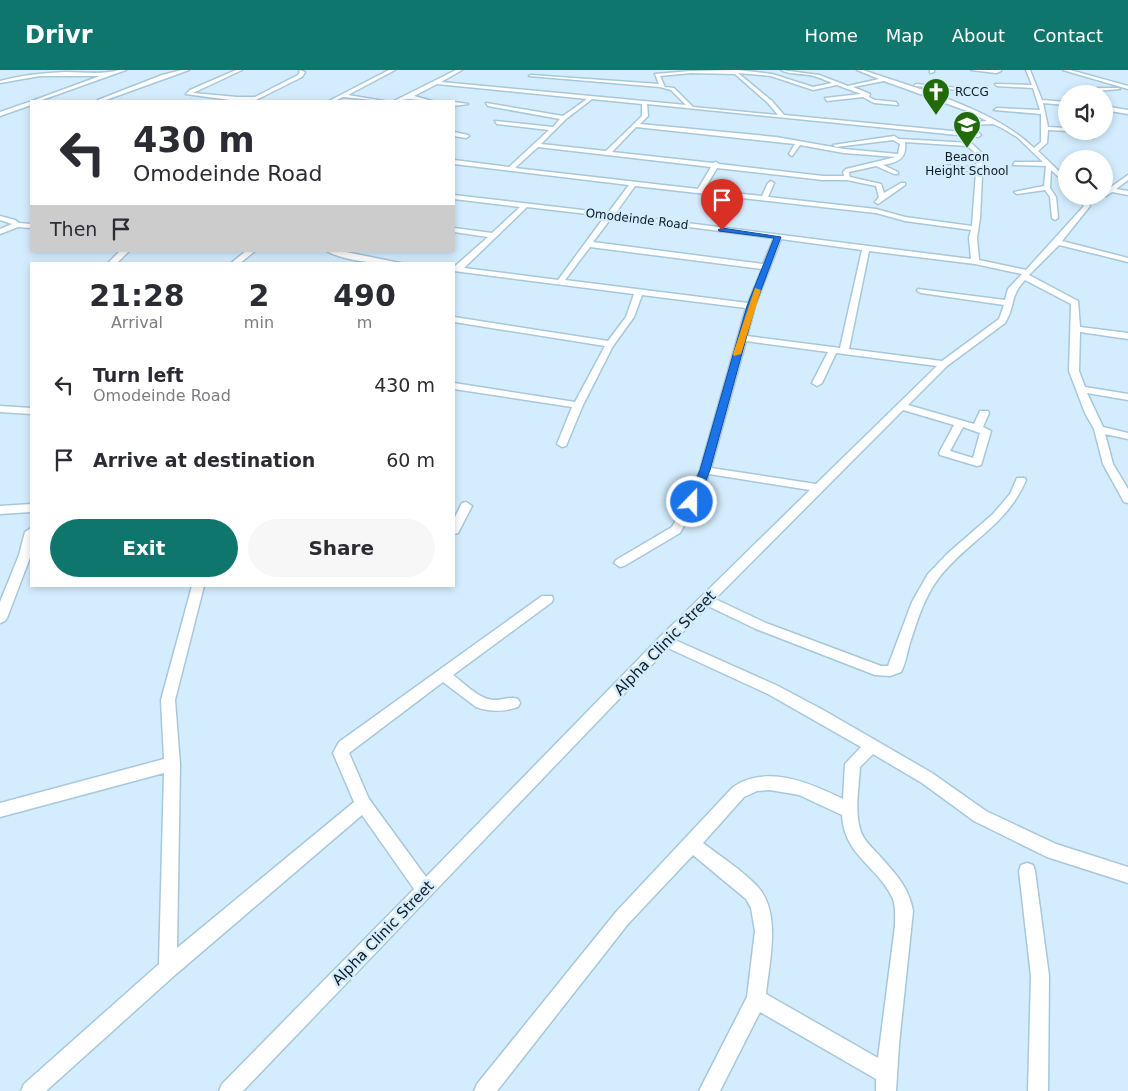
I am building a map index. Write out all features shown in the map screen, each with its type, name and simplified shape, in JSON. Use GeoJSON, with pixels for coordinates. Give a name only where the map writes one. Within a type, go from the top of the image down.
{"type":"FeatureCollection","features":[{"type":"Feature","properties":{"kind":"street"},"geometry":{"type":"LineString","coordinates":[[39,100],[124,70]]}},
{"type":"Feature","properties":{"kind":"street"},"geometry":{"type":"LineString","coordinates":[[101,100],[155,79],[187,70]]}},
{"type":"Feature","properties":{"kind":"street"},"geometry":{"type":"LineString","coordinates":[[240,70],[192,91],[190,94],[237,100],[256,98],[300,76],[303,72],[301,70]]}},
{"type":"Feature","properties":{"kind":"street"},"geometry":{"type":"LineString","coordinates":[[334,100],[393,70]]}},
{"type":"Feature","properties":{"kind":"street"},"geometry":{"type":"LineString","coordinates":[[401,100],[409,98],[460,70]]}},
{"type":"Feature","properties":{"kind":"street"},"geometry":{"type":"LineString","coordinates":[[525,79],[531,76],[535,70]]}},
{"type":"Feature","properties":{"kind":"street"},"geometry":{"type":"LineString","coordinates":[[782,70],[795,74],[817,75],[867,96],[869,100],[896,104]]}},
{"type":"Feature","properties":{"kind":"street"},"geometry":{"type":"LineString","coordinates":[[859,70],[901,84],[995,122],[1019,136],[1058,173]]}},
{"type":"Feature","properties":{"kind":"street"},"geometry":{"type":"LineString","coordinates":[[973,70],[998,72],[998,70]]}},
{"type":"Feature","properties":{"kind":"street"},"geometry":{"type":"LineString","coordinates":[[1028,70],[1040,101],[1044,128],[1044,143],[1035,150]]}},
{"type":"Feature","properties":{"kind":"street"},"geometry":{"type":"LineString","coordinates":[[1065,70],[1128,88]]}},
{"type":"Feature","properties":{"kind":"street"},"geometry":{"type":"LineString","coordinates":[[662,86],[657,75],[735,71],[772,75],[813,90],[838,83]]}},
{"type":"Feature","properties":{"kind":"street"},"geometry":{"type":"LineString","coordinates":[[735,71],[744,82],[752,86],[768,100],[782,116]]}},
{"type":"Feature","properties":{"kind":"street"},"geometry":{"type":"LineString","coordinates":[[1081,75],[1097,72]]}},
{"type":"Feature","properties":{"kind":"street"},"geometry":{"type":"LineString","coordinates":[[590,80],[600,73]]}},
{"type":"Feature","properties":{"kind":"street"},"geometry":{"type":"LineString","coordinates":[[0,82],[33,75],[108,75]]}},
{"type":"Feature","properties":{"kind":"street"},"geometry":{"type":"LineString","coordinates":[[531,76],[662,86],[663,88],[672,89],[691,108]]}},
{"type":"Feature","properties":{"kind":"street"},"geometry":{"type":"LineString","coordinates":[[623,83],[629,76]]}},
{"type":"Feature","properties":{"kind":"street"},"geometry":{"type":"LineString","coordinates":[[848,87],[886,79]]}},
{"type":"Feature","properties":{"kind":"street"},"geometry":{"type":"LineString","coordinates":[[438,83],[515,89],[976,136],[978,134],[968,123],[995,122]]}},
{"type":"Feature","properties":{"kind":"street"},"geometry":{"type":"LineString","coordinates":[[515,89],[513,88],[519,84]]}},
{"type":"Feature","properties":{"kind":"street"},"geometry":{"type":"LineString","coordinates":[[901,84],[959,89]]}},
{"type":"Feature","properties":{"kind":"street"},"geometry":{"type":"LineString","coordinates":[[997,85],[1035,87]]}},
{"type":"Feature","properties":{"kind":"street"},"geometry":{"type":"LineString","coordinates":[[1113,89],[1128,88]]}},
{"type":"Feature","properties":{"kind":"street"},"geometry":{"type":"LineString","coordinates":[[342,96],[374,100]]}},
{"type":"Feature","properties":{"kind":"street"},"geometry":{"type":"LineString","coordinates":[[828,99],[867,96]]}},
{"type":"Feature","properties":{"kind":"street"},"geometry":{"type":"LineString","coordinates":[[886,103],[888,97],[893,96]]}},
{"type":"Feature","properties":{"kind":"street"},"geometry":{"type":"LineString","coordinates":[[510,168],[554,130],[564,118],[592,97]]}},
{"type":"Feature","properties":{"kind":"street"},"geometry":{"type":"LineString","coordinates":[[256,98],[261,100]]}},
{"type":"Feature","properties":{"kind":"street"},"geometry":{"type":"LineString","coordinates":[[409,98],[423,100]]}},
{"type":"Feature","properties":{"kind":"street"},"geometry":{"type":"LineString","coordinates":[[1040,101],[1058,102]]}},
{"type":"Feature","properties":{"kind":"street"},"geometry":{"type":"LineString","coordinates":[[608,152],[645,116],[644,102]]}},
{"type":"Feature","properties":{"kind":"street"},"geometry":{"type":"LineString","coordinates":[[0,114],[30,103]]}},
{"type":"Feature","properties":{"kind":"street"},"geometry":{"type":"LineString","coordinates":[[455,104],[465,104]]}},
{"type":"Feature","properties":{"kind":"street"},"geometry":{"type":"LineString","coordinates":[[488,104],[564,118]]}},
{"type":"Feature","properties":{"kind":"street"},"geometry":{"type":"LineString","coordinates":[[997,110],[1042,112]]}},
{"type":"Feature","properties":{"kind":"street"},"geometry":{"type":"LineString","coordinates":[[1113,110],[1128,112]]}},
{"type":"Feature","properties":{"kind":"street"},"geometry":{"type":"LineString","coordinates":[[497,122],[554,130]]}},
{"type":"Feature","properties":{"kind":"street"},"geometry":{"type":"LineString","coordinates":[[635,125],[901,156]]}},
{"type":"Feature","properties":{"kind":"street"},"geometry":{"type":"LineString","coordinates":[[847,178],[846,172],[848,170],[897,160],[901,156],[903,143],[893,133],[895,128]]}},
{"type":"Feature","properties":{"kind":"street"},"geometry":{"type":"LineString","coordinates":[[1044,128],[1058,129]]}},
{"type":"Feature","properties":{"kind":"street"},"geometry":{"type":"LineString","coordinates":[[455,134],[466,136]]}},
{"type":"Feature","properties":{"kind":"street"},"geometry":{"type":"LineString","coordinates":[[720,142],[723,134]]}},
{"type":"Feature","properties":{"kind":"street"},"geometry":{"type":"LineString","coordinates":[[828,148],[837,144],[898,139],[969,144],[981,156],[978,218],[973,238],[975,262]]}},
{"type":"Feature","properties":{"kind":"street"},"geometry":{"type":"LineString","coordinates":[[792,154],[798,143]]}},
{"type":"Feature","properties":{"kind":"street"},"geometry":{"type":"LineString","coordinates":[[537,144],[823,178],[847,178],[878,185],[882,196]]}},
{"type":"Feature","properties":{"kind":"street"},"geometry":{"type":"LineString","coordinates":[[455,162],[876,211],[905,219],[974,228]]}},
{"type":"Feature","properties":{"kind":"street"},"geometry":{"type":"LineString","coordinates":[[700,191],[716,164]]}},
{"type":"Feature","properties":{"kind":"street"},"geometry":{"type":"LineString","coordinates":[[877,164],[896,173]]}},
{"type":"Feature","properties":{"kind":"street"},"geometry":{"type":"LineString","coordinates":[[1015,164],[1049,164]]}},
{"type":"Feature","properties":{"kind":"street"},"geometry":{"type":"LineString","coordinates":[[1049,164],[1047,188],[1053,196],[1055,218]]}},
{"type":"Feature","properties":{"kind":"street"},"geometry":{"type":"LineString","coordinates":[[943,167],[980,170]]}},
{"type":"Feature","properties":{"kind":"street"},"geometry":{"type":"LineString","coordinates":[[1049,175],[1058,178]]}},
{"type":"Feature","properties":{"kind":"street","name":"Alpha Clinic Street"},"geometry":{"type":"LineString","coordinates":[[1113,188],[1128,177]]}},
{"type":"Feature","properties":{"kind":"street"},"geometry":{"type":"LineString","coordinates":[[764,199],[771,183]]}},
{"type":"Feature","properties":{"kind":"street"},"geometry":{"type":"LineString","coordinates":[[561,281],[633,184]]}},
{"type":"Feature","properties":{"kind":"street"},"geometry":{"type":"LineString","coordinates":[[876,211],[876,205],[882,196],[903,184]]}},
{"type":"Feature","properties":{"kind":"street"},"geometry":{"type":"LineString","coordinates":[[1017,192],[1047,188]]}},
{"type":"Feature","properties":{"kind":"street"},"geometry":{"type":"LineString","coordinates":[[1113,190],[1128,193]]}},
{"type":"Feature","properties":{"kind":"street","name":"Omodeinde Road"},"geometry":{"type":"LineString","coordinates":[[455,197],[975,262],[1026,274],[1046,289],[1072,301],[1074,303],[1076,329]]}},
{"type":"Feature","properties":{"kind":"street","name":"Alpha Clinic Street"},"geometry":{"type":"LineString","coordinates":[[229,1091],[665,641],[818,488],[944,364],[1002,321],[1008,314],[1009,296],[1012,288],[1057,242],[1081,205]]}},
{"type":"Feature","properties":{"kind":"street"},"geometry":{"type":"LineString","coordinates":[[456,269],[525,206]]}},
{"type":"Feature","properties":{"kind":"street"},"geometry":{"type":"LineString","coordinates":[[0,218],[13,221],[17,225]]}},
{"type":"Feature","properties":{"kind":"street"},"geometry":{"type":"LineString","coordinates":[[0,232],[17,225],[30,226]]}},
{"type":"Feature","properties":{"kind":"street"},"geometry":{"type":"LineString","coordinates":[[455,230],[493,235]]}},
{"type":"Feature","properties":{"kind":"street"},"geometry":{"type":"LineString","coordinates":[[620,563],[676,530],[692,502],[705,470],[751,306],[778,237]]}},
{"type":"Feature","properties":{"kind":"street"},"geometry":{"type":"LineString","coordinates":[[1057,242],[1128,260]]}},
{"type":"Feature","properties":{"kind":"street"},"geometry":{"type":"LineString","coordinates":[[588,244],[766,267]]}},
{"type":"Feature","properties":{"kind":"street"},"geometry":{"type":"LineString","coordinates":[[844,352],[866,248]]}},
{"type":"Feature","properties":{"kind":"street"},"geometry":{"type":"LineString","coordinates":[[113,262],[124,252]]}},
{"type":"Feature","properties":{"kind":"street"},"geometry":{"type":"LineString","coordinates":[[237,262],[250,252]]}},
{"type":"Feature","properties":{"kind":"street"},"geometry":{"type":"LineString","coordinates":[[336,252],[390,262]]}},
{"type":"Feature","properties":{"kind":"street"},"geometry":{"type":"LineString","coordinates":[[456,269],[751,306]]}},
{"type":"Feature","properties":{"kind":"street"},"geometry":{"type":"LineString","coordinates":[[562,444],[578,405],[611,344],[630,317],[639,291]]}},
{"type":"Feature","properties":{"kind":"street"},"geometry":{"type":"LineString","coordinates":[[921,291],[1009,304]]}},
{"type":"Feature","properties":{"kind":"street"},"geometry":{"type":"LineString","coordinates":[[455,319],[611,344]]}},
{"type":"Feature","properties":{"kind":"street"},"geometry":{"type":"LineString","coordinates":[[1128,336],[1076,329],[1074,371],[1080,389],[1099,429],[1108,464],[1128,499]]}},
{"type":"Feature","properties":{"kind":"street"},"geometry":{"type":"LineString","coordinates":[[742,338],[944,364]]}},
{"type":"Feature","properties":{"kind":"street"},"geometry":{"type":"LineString","coordinates":[[817,383],[833,350]]}},
{"type":"Feature","properties":{"kind":"street"},"geometry":{"type":"LineString","coordinates":[[455,386],[578,405]]}},
{"type":"Feature","properties":{"kind":"street"},"geometry":{"type":"LineString","coordinates":[[1080,389],[1128,397]]}},
{"type":"Feature","properties":{"kind":"street"},"geometry":{"type":"LineString","coordinates":[[901,406],[977,429],[986,432],[977,463],[944,453],[960,424]]}},
{"type":"Feature","properties":{"kind":"street"},"geometry":{"type":"LineString","coordinates":[[0,409],[30,411]]}},
{"type":"Feature","properties":{"kind":"street"},"geometry":{"type":"LineString","coordinates":[[977,429],[984,413]]}},
{"type":"Feature","properties":{"kind":"street"},"geometry":{"type":"LineString","coordinates":[[1099,429],[1128,436]]}},
{"type":"Feature","properties":{"kind":"street"},"geometry":{"type":"LineString","coordinates":[[705,470],[818,488]]}},
{"type":"Feature","properties":{"kind":"street"},"geometry":{"type":"LineString","coordinates":[[706,600],[761,626],[880,671],[896,668],[911,620],[940,567],[1002,512],[1017,494],[1021,480]]}},
{"type":"Feature","properties":{"kind":"street"},"geometry":{"type":"LineString","coordinates":[[455,528],[466,506]]}},
{"type":"Feature","properties":{"kind":"street"},"geometry":{"type":"LineString","coordinates":[[0,510],[30,508]]}},
{"type":"Feature","properties":{"kind":"street"},"geometry":{"type":"LineString","coordinates":[[0,618],[28,555],[30,540]]}},
{"type":"Feature","properties":{"kind":"street"},"geometry":{"type":"LineString","coordinates":[[168,968],[172,764],[168,700],[198,587]]}},
{"type":"Feature","properties":{"kind":"street"},"geometry":{"type":"LineString","coordinates":[[425,890],[363,804],[341,753],[344,747],[547,599]]}},
{"type":"Feature","properties":{"kind":"street"},"geometry":{"type":"LineString","coordinates":[[665,641],[773,690],[820,715],[927,778],[980,816],[1053,851],[1128,875]]}},
{"type":"Feature","properties":{"kind":"street"},"geometry":{"type":"LineString","coordinates":[[442,674],[481,703],[493,706],[513,703]]}},
{"type":"Feature","properties":{"kind":"street"},"geometry":{"type":"LineString","coordinates":[[756,999],[886,1082],[903,928],[903,904],[891,880],[869,859],[854,835],[851,811],[853,764],[871,746]]}},
{"type":"Feature","properties":{"kind":"street"},"geometry":{"type":"LineString","coordinates":[[1,813],[172,764]]}},
{"type":"Feature","properties":{"kind":"street"},"geometry":{"type":"LineString","coordinates":[[484,1091],[622,918],[692,844],[717,814],[745,788],[766,782],[779,782],[833,801],[851,811]]}},
{"type":"Feature","properties":{"kind":"street"},"geometry":{"type":"LineString","coordinates":[[31,1091],[168,968],[363,804]]}},
{"type":"Feature","properties":{"kind":"street"},"geometry":{"type":"LineString","coordinates":[[692,844],[752,893],[760,906],[764,931],[756,999],[709,1091]]}},
{"type":"Feature","properties":{"kind":"street"},"geometry":{"type":"LineString","coordinates":[[1027,871],[1040,976],[1038,1091]]}},
{"type":"Feature","properties":{"kind":"slow traffic"},"geometry":{"type":"LineString","coordinates":[[737,354],[757,290]]}},
{"type":"Feature","properties":{"kind":"place","name":"RCCG"},"geometry":{"type":"Point","coordinates":[936,116]}},
{"type":"Feature","properties":{"kind":"place","name":"Beacon Height School"},"geometry":{"type":"Point","coordinates":[967,149]}},
{"type":"Feature","properties":{"kind":"route"},"geometry":{"type":"LineString","coordinates":[[692,502],[705,470],[751,306],[778,237],[722,230]]}}]}
